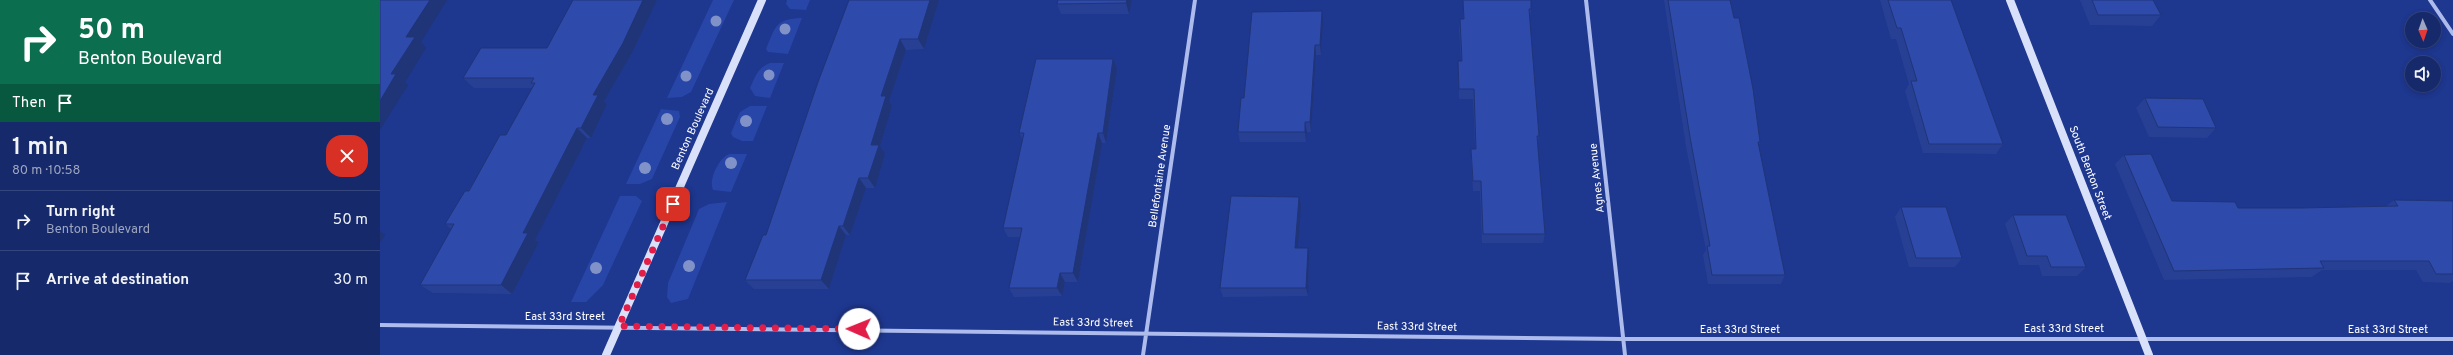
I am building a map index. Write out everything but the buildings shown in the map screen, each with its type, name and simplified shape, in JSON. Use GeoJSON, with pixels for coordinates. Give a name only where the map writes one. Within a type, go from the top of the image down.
{"type":"FeatureCollection","features":[{"type":"Feature","properties":{"kind":"street","name":"Benton Boulevard"},"geometry":{"type":"LineString","coordinates":[[606,355],[762,0]]}},
{"type":"Feature","properties":{"kind":"street","name":"Bellefontaine Avenue"},"geometry":{"type":"LineString","coordinates":[[1143,355],[1195,0]]}},
{"type":"Feature","properties":{"kind":"street","name":"Agnes Avenue"},"geometry":{"type":"LineString","coordinates":[[1586,0],[1625,355]]}},
{"type":"Feature","properties":{"kind":"street","name":"South Benton Street"},"geometry":{"type":"LineString","coordinates":[[2010,0],[2149,355]]}},
{"type":"Feature","properties":{"kind":"street"},"geometry":{"type":"LineString","coordinates":[[2430,0],[2453,34]]}},
{"type":"Feature","properties":{"kind":"street","name":"East 33rd Street"},"geometry":{"type":"LineString","coordinates":[[380,325],[619,326],[1623,339],[2453,339]]}},
{"type":"Feature","properties":{"kind":"shaded area"},"geometry":{"type":"Polygon","coordinates":[[[713,0],[734,0],[691,92],[682,97],[667,98],[713,0]]]}},
{"type":"Feature","properties":{"kind":"shaded area"},"geometry":{"type":"Polygon","coordinates":[[[787,0],[810,0],[806,10],[790,9],[786,4],[787,0]]]}},
{"type":"Feature","properties":{"kind":"shaded area"},"geometry":{"type":"Polygon","coordinates":[[[802,18],[788,54],[768,52],[766,49],[772,35],[781,22],[802,18]]]}},
{"type":"Feature","properties":{"kind":"shaded area"},"geometry":{"type":"Polygon","coordinates":[[[770,63],[784,63],[770,98],[755,96],[750,88],[757,73],[770,63]]]}},
{"type":"Feature","properties":{"kind":"shaded area"},"geometry":{"type":"Polygon","coordinates":[[[750,106],[767,106],[753,141],[742,141],[733,137],[731,133],[740,112],[750,106]]]}},
{"type":"Feature","properties":{"kind":"shaded area"},"geometry":{"type":"Polygon","coordinates":[[[661,109],[679,111],[680,117],[652,179],[640,184],[626,184],[661,109]]]}},
{"type":"Feature","properties":{"kind":"shaded area"},"geometry":{"type":"Polygon","coordinates":[[[730,154],[747,154],[731,192],[713,190],[712,180],[716,169],[722,159],[730,154]]]}},
{"type":"Feature","properties":{"kind":"shaded area"},"geometry":{"type":"Polygon","coordinates":[[[620,196],[636,196],[642,201],[603,285],[586,302],[571,302],[620,196]]]}},
{"type":"Feature","properties":{"kind":"shaded area"},"geometry":{"type":"Polygon","coordinates":[[[727,202],[688,299],[671,303],[667,297],[668,283],[699,209],[709,204],[727,202]]]}},
{"type":"Feature","properties":{"kind":"route"},"geometry":{"type":"LineString","coordinates":[[673,204],[619,326],[859,329]]}}]}
